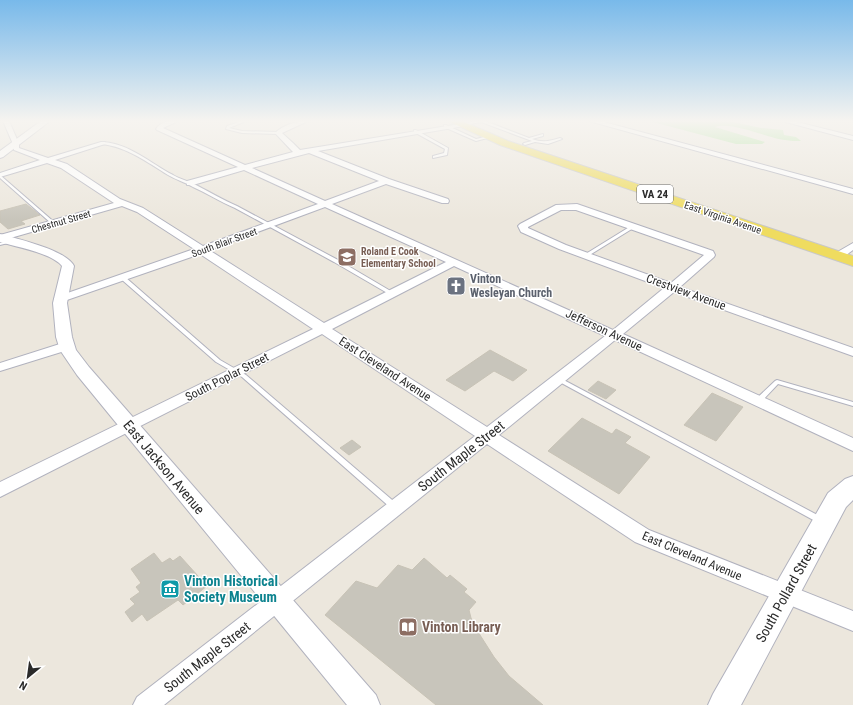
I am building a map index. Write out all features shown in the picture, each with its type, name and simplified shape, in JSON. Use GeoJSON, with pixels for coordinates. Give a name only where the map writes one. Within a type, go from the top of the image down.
{"type":"FeatureCollection","features":[{"type":"Feature","properties":{"kind":"main road","name":"East Virginia Avenue"},"geometry":{"type":"LineString","coordinates":[[541,154],[849,253]]}},
{"type":"Feature","properties":{"kind":"main road","name":"East Virginia Avenue"},"geometry":{"type":"LineString","coordinates":[[567,154],[849,253]]}},
{"type":"Feature","properties":{"kind":"main road","name":"South Pollard Street"},"geometry":{"type":"LineString","coordinates":[[724,705],[838,500],[853,486]]}},
{"type":"Feature","properties":{"kind":"street","name":"East Cleveland Avenue"},"geometry":{"type":"LineString","coordinates":[[31,154],[64,166],[122,203],[134,207],[642,536],[853,621]]}},
{"type":"Feature","properties":{"kind":"street"},"geometry":{"type":"LineString","coordinates":[[0,176],[69,154]]}},
{"type":"Feature","properties":{"kind":"street","name":"Jefferson Avenue"},"geometry":{"type":"LineString","coordinates":[[213,154],[613,334],[853,445]]}},
{"type":"Feature","properties":{"kind":"street"},"geometry":{"type":"LineString","coordinates":[[190,184],[295,154]]}},
{"type":"Feature","properties":{"kind":"street"},"geometry":{"type":"LineString","coordinates":[[318,154],[386,182],[445,201]]}},
{"type":"Feature","properties":{"kind":"street"},"geometry":{"type":"LineString","coordinates":[[713,154],[853,192]]}},
{"type":"Feature","properties":{"kind":"street","name":"South Blair Street"},"geometry":{"type":"LineString","coordinates":[[60,299],[123,278],[386,182]]}},
{"type":"Feature","properties":{"kind":"street","name":"Chestnut Street"},"geometry":{"type":"LineString","coordinates":[[3,240],[53,223],[122,203]]}},
{"type":"Feature","properties":{"kind":"street","name":"Crestview Avenue"},"geometry":{"type":"LineString","coordinates":[[633,227],[577,207],[567,206],[559,207],[523,226],[524,230],[532,234],[586,255],[853,352]]}},
{"type":"Feature","properties":{"kind":"street","name":"South Maple Street"},"geometry":{"type":"LineString","coordinates":[[145,705],[487,436],[710,256],[709,253],[633,227]]}},
{"type":"Feature","properties":{"kind":"street","name":"East Jackson Avenue"},"geometry":{"type":"LineString","coordinates":[[3,240],[55,255],[66,262],[68,266],[60,299],[66,346],[83,371],[366,705]]}},
{"type":"Feature","properties":{"kind":"street","name":"South Poplar Street"},"geometry":{"type":"LineString","coordinates":[[0,490],[238,372],[454,262]]}},
{"type":"Feature","properties":{"kind":"street"},"geometry":{"type":"LineString","coordinates":[[0,367],[66,346]]}},
{"type":"Feature","properties":{"kind":"lane"},"geometry":{"type":"LineString","coordinates":[[133,154],[214,198],[270,225],[336,261],[391,294]]}},
{"type":"Feature","properties":{"kind":"lane"},"geometry":{"type":"LineString","coordinates":[[434,157],[446,154]]}},
{"type":"Feature","properties":{"kind":"lane"},"geometry":{"type":"LineString","coordinates":[[0,176],[53,223]]}},
{"type":"Feature","properties":{"kind":"lane"},"geometry":{"type":"LineString","coordinates":[[586,255],[633,227]]}},
{"type":"Feature","properties":{"kind":"lane"},"geometry":{"type":"LineString","coordinates":[[123,278],[218,361],[238,372],[395,507]]}},
{"type":"Feature","properties":{"kind":"lane"},"geometry":{"type":"LineString","coordinates":[[558,379],[825,523]]}},
{"type":"Feature","properties":{"kind":"lane"},"geometry":{"type":"LineString","coordinates":[[758,401],[777,382],[853,404]]}},
{"type":"Feature","properties":{"kind":"building"},"geometry":{"type":"Polygon","coordinates":[[[26,204],[40,215],[21,221],[25,224],[8,229],[0,222],[0,211],[26,204]]]}},
{"type":"Feature","properties":{"kind":"building"},"geometry":{"type":"Polygon","coordinates":[[[490,350],[527,370],[513,381],[494,371],[465,391],[446,380],[490,350]]]}},
{"type":"Feature","properties":{"kind":"building"},"geometry":{"type":"Polygon","coordinates":[[[598,381],[616,390],[606,399],[588,390],[598,381]]]}},
{"type":"Feature","properties":{"kind":"building"},"geometry":{"type":"Polygon","coordinates":[[[712,393],[743,407],[716,441],[684,425],[712,393]]]}},
{"type":"Feature","properties":{"kind":"building"},"geometry":{"type":"Polygon","coordinates":[[[582,418],[612,434],[616,429],[631,437],[625,443],[650,457],[619,494],[548,451],[582,418]]]}},
{"type":"Feature","properties":{"kind":"building"},"geometry":{"type":"Polygon","coordinates":[[[352,440],[361,447],[349,455],[340,448],[352,440]]]}},
{"type":"Feature","properties":{"kind":"building","name":"Vinton Historical Society Museum"},"geometry":{"type":"Polygon","coordinates":[[[154,553],[162,563],[170,558],[173,561],[180,556],[207,586],[183,605],[178,600],[147,621],[142,614],[132,622],[125,612],[135,604],[130,599],[140,592],[136,587],[141,583],[131,569],[154,553]]]}},
{"type":"Feature","properties":{"kind":"building","name":"Vinton Library"},"geometry":{"type":"Polygon","coordinates":[[[424,558],[447,578],[450,575],[467,589],[464,592],[476,602],[469,610],[471,618],[494,657],[509,676],[543,705],[436,705],[325,615],[356,581],[377,588],[398,565],[412,570],[424,558]]]}},
{"type":"Feature","properties":{"kind":"place","name":"Roland E Cook Elementary School"},"geometry":{"type":"Point","coordinates":[347,257]}},
{"type":"Feature","properties":{"kind":"place","name":"Vinton Wesleyan Church"},"geometry":{"type":"Point","coordinates":[456,286]}},
{"type":"Feature","properties":{"kind":"place","name":"Vinton Historical Society Museum"},"geometry":{"type":"Point","coordinates":[170,589]}},
{"type":"Feature","properties":{"kind":"place","name":"Vinton Library"},"geometry":{"type":"Point","coordinates":[408,627]}}]}
